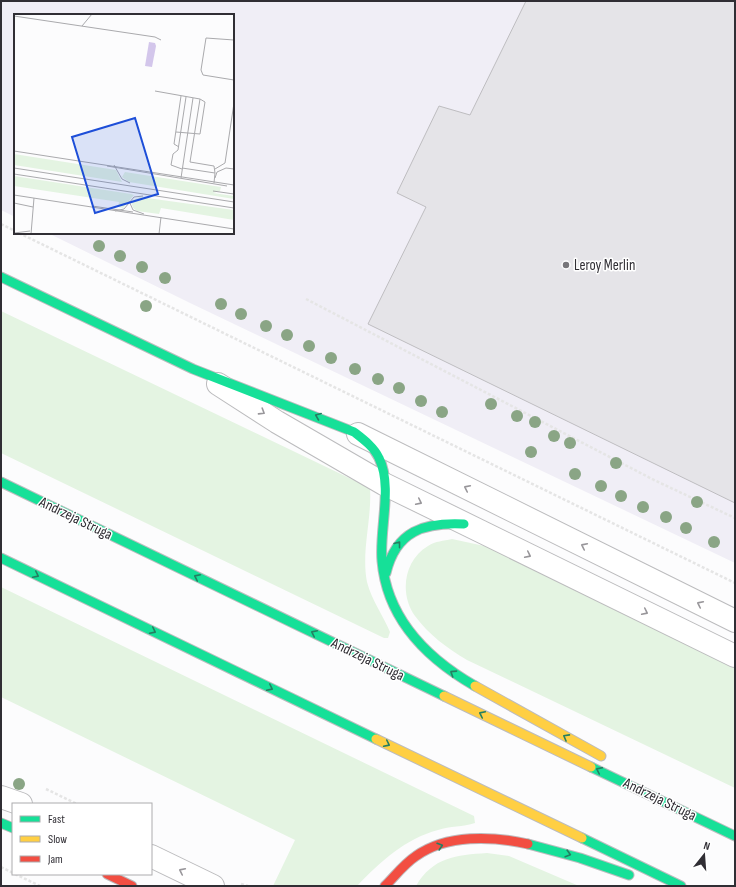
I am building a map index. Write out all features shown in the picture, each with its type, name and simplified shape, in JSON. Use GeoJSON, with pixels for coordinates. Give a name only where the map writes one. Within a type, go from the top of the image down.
{"type":"FeatureCollection","features":[{"type":"Feature","properties":{"kind":"main road"},"geometry":{"type":"LineString","coordinates":[[1,277],[193,369],[354,432],[364,439],[379,458],[383,469],[384,484],[381,545],[385,580],[405,625],[430,655],[451,672],[609,760]]}},
{"type":"Feature","properties":{"kind":"main road","name":"Andrzeja Struga"},"geometry":{"type":"LineString","coordinates":[[1,482],[735,836]]}},
{"type":"Feature","properties":{"kind":"main road"},"geometry":{"type":"LineString","coordinates":[[385,580],[389,561],[395,548],[399,542],[411,532],[437,523],[464,524]]}},
{"type":"Feature","properties":{"kind":"main road"},"geometry":{"type":"LineString","coordinates":[[1,558],[681,886]]}},
{"type":"Feature","properties":{"kind":"main road"},"geometry":{"type":"LineString","coordinates":[[676,797],[735,830]]}},
{"type":"Feature","properties":{"kind":"main road"},"geometry":{"type":"LineString","coordinates":[[1,822],[12,828]]}},
{"type":"Feature","properties":{"kind":"main road"},"geometry":{"type":"LineString","coordinates":[[385,886],[406,864],[422,853],[447,844],[463,841],[498,840],[540,846],[569,854],[636,878]]}},
{"type":"Feature","properties":{"kind":"main road"},"geometry":{"type":"LineString","coordinates":[[398,886],[406,864]]}},
{"type":"Feature","properties":{"kind":"main road"},"geometry":{"type":"LineString","coordinates":[[109,875],[132,886]]}},
{"type":"Feature","properties":{"kind":"street"},"geometry":{"type":"LineString","coordinates":[[193,369],[277,422],[384,484],[735,656]]}},
{"type":"Feature","properties":{"kind":"street"},"geometry":{"type":"LineString","coordinates":[[354,432],[735,621]]}},
{"type":"Feature","properties":{"kind":"street"},"geometry":{"type":"LineString","coordinates":[[1,797],[18,803]]}},
{"type":"Feature","properties":{"kind":"street"},"geometry":{"type":"LineString","coordinates":[[152,856],[212,886]]}},
{"type":"Feature","properties":{"kind":"path"},"geometry":{"type":"LineString","coordinates":[[1,224],[14,230]]}},
{"type":"Feature","properties":{"kind":"path"},"geometry":{"type":"LineString","coordinates":[[21,234],[735,583]]}},
{"type":"Feature","properties":{"kind":"path"},"geometry":{"type":"LineString","coordinates":[[306,299],[654,480],[735,518]]}},
{"type":"Feature","properties":{"kind":"path"},"geometry":{"type":"LineString","coordinates":[[1,867],[12,873]]}},
{"type":"Feature","properties":{"kind":"path"},"geometry":{"type":"LineString","coordinates":[[16,875],[40,886]]}},
{"type":"Feature","properties":{"kind":"shaded area"},"geometry":{"type":"Polygon","coordinates":[[[1,1],[735,1],[735,563],[188,302],[50,234],[234,234],[234,14],[14,14],[14,216],[1,210],[1,1]]]}},
{"type":"Feature","properties":{"kind":"green space"},"geometry":{"type":"Polygon","coordinates":[[[1,311],[370,488],[370,512],[365,570],[367,582],[372,595],[390,632],[388,638],[384,638],[1,453],[1,311]]]}},
{"type":"Feature","properties":{"kind":"green space"},"geometry":{"type":"Polygon","coordinates":[[[452,539],[489,547],[735,667],[735,788],[467,660],[445,646],[432,635],[420,623],[410,607],[407,598],[406,578],[409,568],[420,552],[434,543],[452,539]]]}},
{"type":"Feature","properties":{"kind":"green space"},"geometry":{"type":"Polygon","coordinates":[[[1,587],[474,816],[475,823],[443,829],[415,839],[404,845],[384,860],[357,886],[273,886],[295,840],[1,697],[1,587]]]}},
{"type":"Feature","properties":{"kind":"green space"},"geometry":{"type":"Polygon","coordinates":[[[487,853],[509,856],[579,886],[416,886],[430,869],[446,859],[465,855],[487,853]]]}},
{"type":"Feature","properties":{"kind":"building","name":"Leroy Merlin"},"geometry":{"type":"Polygon","coordinates":[[[526,1],[735,1],[735,503],[368,324],[426,207],[397,193],[439,106],[470,115],[526,1]]]}},
{"type":"Feature","properties":{"kind":"traffic: fast"},"geometry":{"type":"LineString","coordinates":[[1,277],[193,369],[354,432]]}},
{"type":"Feature","properties":{"kind":"traffic: fast"},"geometry":{"type":"LineString","coordinates":[[354,432],[374,450],[383,469],[385,482],[385,509],[382,536],[382,561],[386,582],[392,601],[401,619],[426,650],[441,663],[475,686]]}},
{"type":"Feature","properties":{"kind":"traffic: fast"},"geometry":{"type":"LineString","coordinates":[[1,482],[444,696]]}},
{"type":"Feature","properties":{"kind":"traffic: fast"},"geometry":{"type":"LineString","coordinates":[[386,573],[397,547],[414,532],[436,525],[464,524]]}},
{"type":"Feature","properties":{"kind":"traffic: fast"},"geometry":{"type":"LineString","coordinates":[[1,558],[376,739]]}},
{"type":"Feature","properties":{"kind":"traffic: fast"},"geometry":{"type":"LineString","coordinates":[[591,767],[735,836]]}},
{"type":"Feature","properties":{"kind":"traffic: fast"},"geometry":{"type":"LineString","coordinates":[[1,823],[12,828]]}},
{"type":"Feature","properties":{"kind":"traffic: fast"},"geometry":{"type":"LineString","coordinates":[[582,838],[681,886]]}},
{"type":"Feature","properties":{"kind":"traffic: fast"},"geometry":{"type":"LineString","coordinates":[[528,844],[580,858],[629,875]]}},
{"type":"Feature","properties":{"kind":"traffic: slow"},"geometry":{"type":"LineString","coordinates":[[475,686],[601,756]]}},
{"type":"Feature","properties":{"kind":"traffic: slow"},"geometry":{"type":"LineString","coordinates":[[444,696],[591,767]]}},
{"type":"Feature","properties":{"kind":"traffic: slow"},"geometry":{"type":"LineString","coordinates":[[376,739],[582,838]]}},
{"type":"Feature","properties":{"kind":"traffic: jam"},"geometry":{"type":"LineString","coordinates":[[385,886],[416,856],[428,849],[442,844],[456,840],[485,838],[528,844]]}},
{"type":"Feature","properties":{"kind":"traffic: jam"},"geometry":{"type":"LineString","coordinates":[[109,875],[132,886]]}},
{"type":"Feature","properties":{"kind":"place","name":"Leroy Merlin"},"geometry":{"type":"Point","coordinates":[566,265]}}]}
